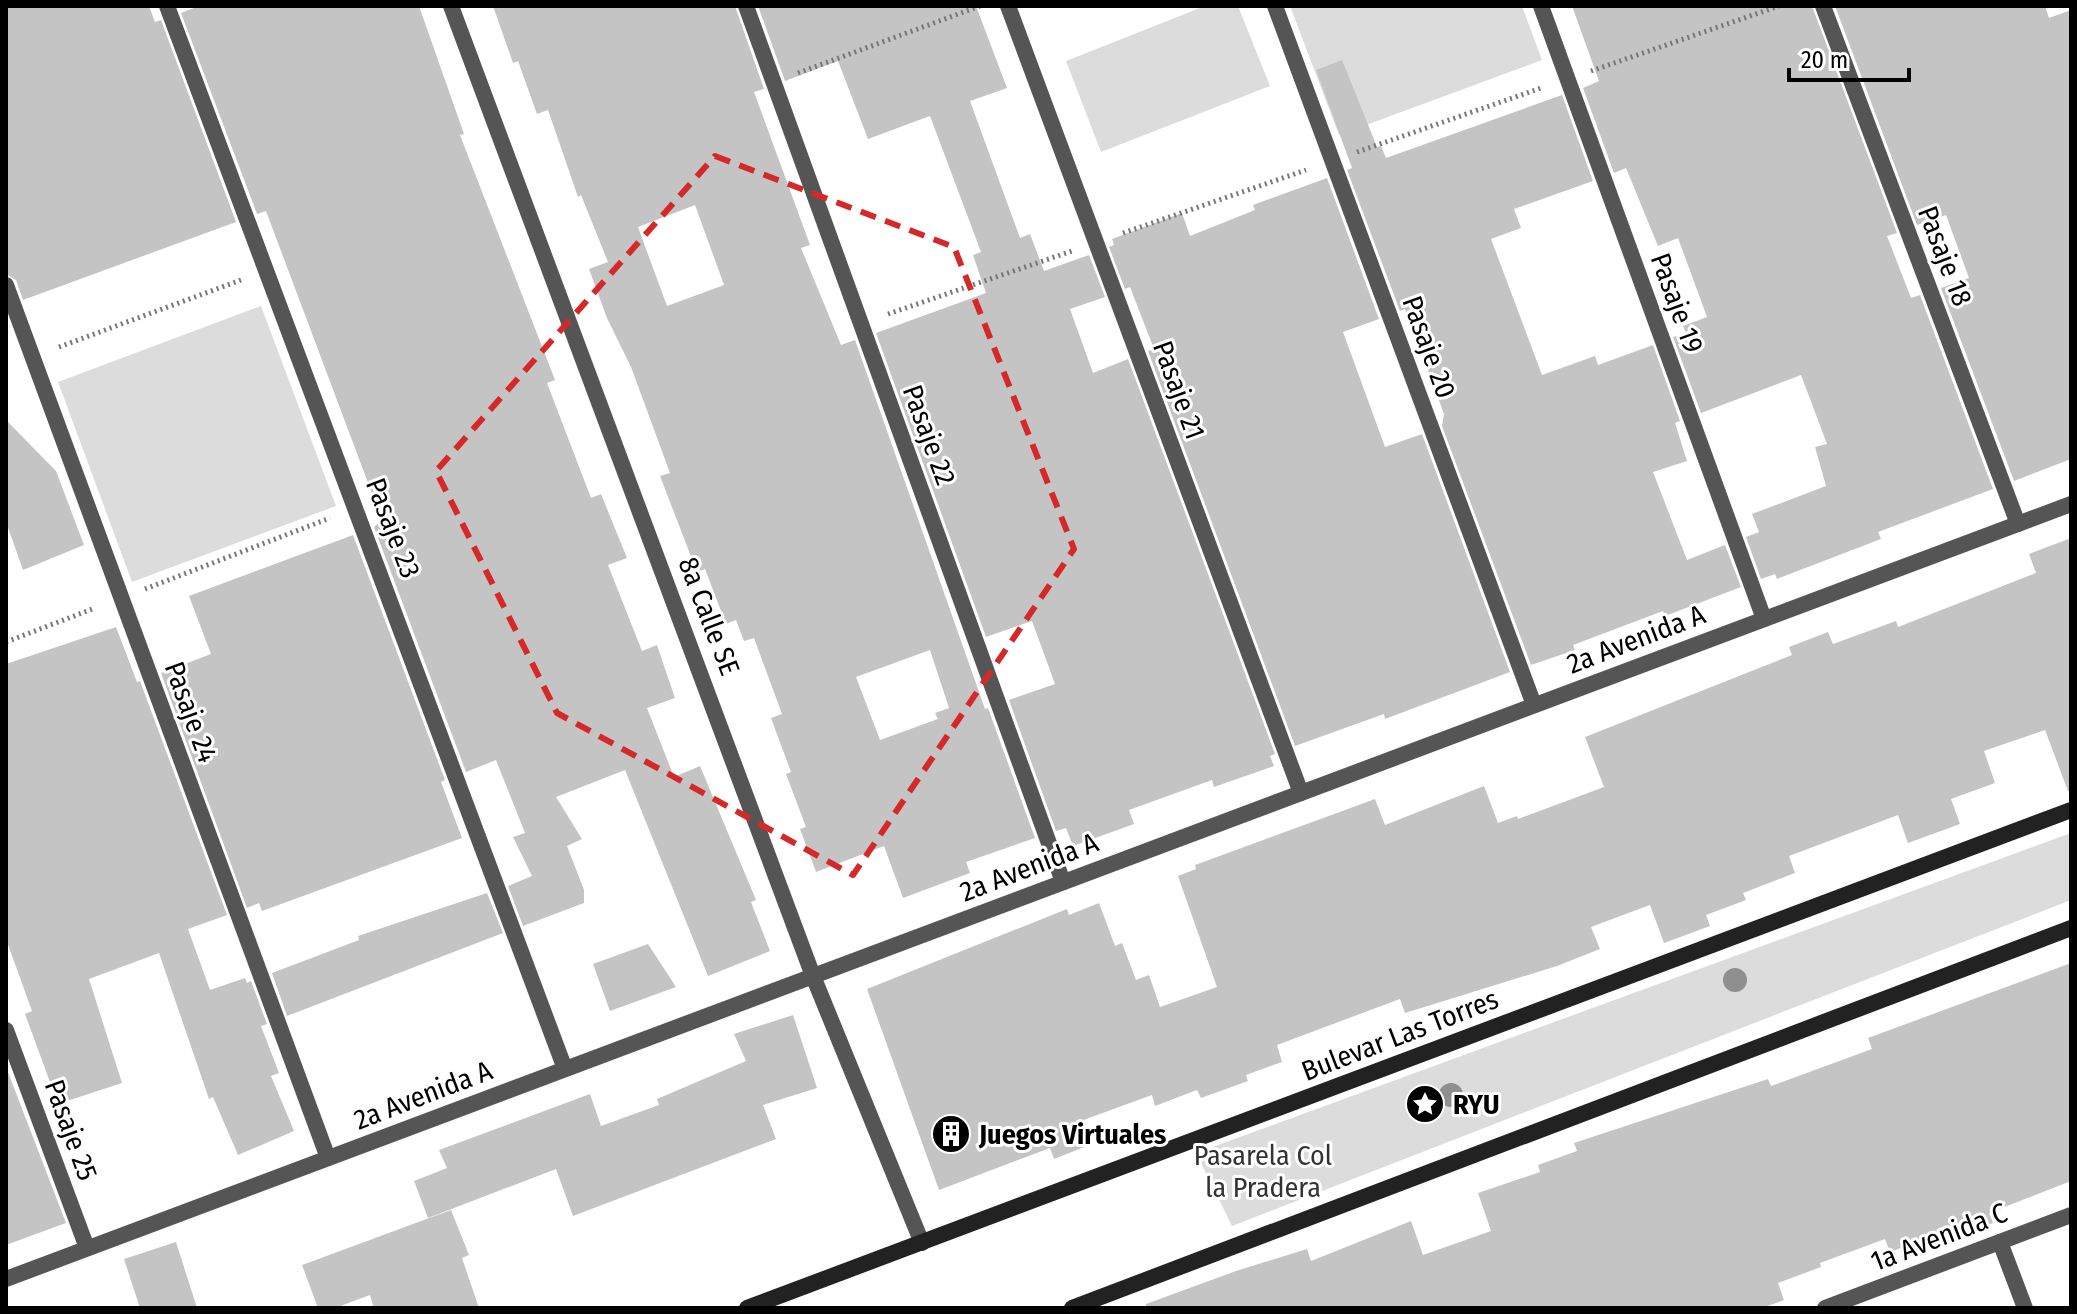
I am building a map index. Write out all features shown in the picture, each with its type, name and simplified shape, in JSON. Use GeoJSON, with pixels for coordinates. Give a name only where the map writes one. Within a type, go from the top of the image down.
{"type":"FeatureCollection","features":[{"type":"Feature","properties":{"kind":"street","name":"Pasaje 23"},"geometry":{"type":"LineString","coordinates":[[167,6],[565,1069]]}},
{"type":"Feature","properties":{"kind":"street","name":"8a Calle SE"},"geometry":{"type":"LineString","coordinates":[[451,6],[813,976],[922,1243]]}},
{"type":"Feature","properties":{"kind":"street","name":"Pasaje 22"},"geometry":{"type":"LineString","coordinates":[[746,6],[1063,882]]}},
{"type":"Feature","properties":{"kind":"street","name":"Pasaje 21"},"geometry":{"type":"LineString","coordinates":[[1008,6],[1301,793]]}},
{"type":"Feature","properties":{"kind":"street","name":"Pasaje 20"},"geometry":{"type":"LineString","coordinates":[[1275,6],[1534,705]]}},
{"type":"Feature","properties":{"kind":"street","name":"Pasaje 19"},"geometry":{"type":"LineString","coordinates":[[1541,6],[1764,619]]}},
{"type":"Feature","properties":{"kind":"street","name":"Pasaje 18"},"geometry":{"type":"LineString","coordinates":[[1823,6],[2018,524]]}},
{"type":"Feature","properties":{"kind":"street","name":"Pasaje 24"},"geometry":{"type":"LineString","coordinates":[[6,285],[328,1158]]}},
{"type":"Feature","properties":{"kind":"street","name":"2a Avenida A"},"geometry":{"type":"LineString","coordinates":[[6,1279],[2071,504]]}},
{"type":"Feature","properties":{"kind":"street","name":"Bulevar Las Torres"},"geometry":{"type":"LineString","coordinates":[[747,1308],[2071,810]]}},
{"type":"Feature","properties":{"kind":"street"},"geometry":{"type":"LineString","coordinates":[[1072,1308],[2071,928]]}},
{"type":"Feature","properties":{"kind":"street","name":"Pasaje 25"},"geometry":{"type":"LineString","coordinates":[[6,1030],[87,1248]]}},
{"type":"Feature","properties":{"kind":"street","name":"1a Avenida C"},"geometry":{"type":"LineString","coordinates":[[1825,1308],[2071,1215]]}},
{"type":"Feature","properties":{"kind":"street"},"geometry":{"type":"LineString","coordinates":[[2000,1242],[2025,1308]]}},
{"type":"Feature","properties":{"kind":"path"},"geometry":{"type":"LineString","coordinates":[[774,82],[981,6]]}},
{"type":"Feature","properties":{"kind":"path"},"geometry":{"type":"LineString","coordinates":[[33,357],[267,270]]}},
{"type":"Feature","properties":{"kind":"path"},"geometry":{"type":"LineString","coordinates":[[6,642],[357,508]]}},
{"type":"Feature","properties":{"kind":"highlighted area"},"geometry":{"type":"Polygon","coordinates":[[[715,156],[954,247],[1074,549],[853,875],[557,713],[436,471],[715,156]]]}},
{"type":"Feature","properties":{"kind":"green space"},"geometry":{"type":"Polygon","coordinates":[[[1205,6],[1238,6],[1270,86],[1101,152],[1066,61],[1205,6]]]}},
{"type":"Feature","properties":{"kind":"green space"},"geometry":{"type":"Polygon","coordinates":[[[1290,6],[1522,6],[1542,60],[1339,135],[1290,6]]]}},
{"type":"Feature","properties":{"kind":"green space"},"geometry":{"type":"Polygon","coordinates":[[[261,306],[336,506],[132,582],[58,382],[261,306]]]}},
{"type":"Feature","properties":{"kind":"green space","name":"Pasarela Col la Pradera"},"geometry":{"type":"Polygon","coordinates":[[[2071,833],[2071,900],[1232,1226],[1196,1153],[2071,833]]]}},
{"type":"Feature","properties":{"kind":"building"},"geometry":{"type":"Polygon","coordinates":[[[6,6],[149,6],[155,22],[161,20],[236,222],[23,300],[16,280],[6,274],[6,6]]]}},
{"type":"Feature","properties":{"kind":"building"},"geometry":{"type":"Polygon","coordinates":[[[199,6],[419,6],[464,134],[460,135],[555,380],[547,383],[591,498],[601,494],[627,558],[608,565],[642,651],[657,645],[675,698],[647,708],[674,777],[700,766],[756,900],[751,902],[770,951],[708,976],[625,770],[556,797],[582,839],[567,846],[584,890],[584,903],[523,926],[508,886],[532,876],[513,837],[525,833],[496,760],[466,772],[374,527],[382,520],[266,211],[257,214],[181,13],[199,6]]]}},
{"type":"Feature","properties":{"kind":"building"},"geometry":{"type":"Polygon","coordinates":[[[493,6],[735,6],[764,89],[754,92],[810,245],[801,248],[841,345],[855,340],[985,709],[988,708],[1035,838],[966,862],[970,873],[903,898],[884,846],[816,872],[800,829],[806,827],[786,774],[791,772],[771,718],[782,714],[754,638],[744,641],[736,620],[726,624],[705,569],[697,572],[660,476],[670,473],[631,367],[607,318],[589,269],[608,262],[581,195],[578,197],[548,110],[537,114],[518,61],[513,63],[493,6]],[[695,205],[638,227],[667,306],[724,285],[695,205]],[[930,650],[856,677],[880,740],[938,719],[935,713],[949,708],[930,650]]]}},
{"type":"Feature","properties":{"kind":"building"},"geometry":{"type":"Polygon","coordinates":[[[758,6],[976,6],[1007,88],[970,101],[1020,238],[1030,234],[1044,271],[1089,255],[1105,297],[1070,309],[1093,373],[1128,359],[1275,754],[1270,756],[1274,766],[1214,787],[1212,780],[1129,810],[1134,824],[1073,846],[1066,828],[1056,831],[1009,700],[1055,684],[1032,621],[986,637],[876,333],[986,293],[973,255],[981,252],[930,116],[868,139],[838,61],[785,81],[758,6]]]}},
{"type":"Feature","properties":{"kind":"building"},"geometry":{"type":"Polygon","coordinates":[[[1572,6],[1812,6],[1897,233],[1887,236],[1911,298],[1920,295],[1993,489],[1878,532],[1881,539],[1777,579],[1775,574],[1761,579],[1746,537],[1759,532],[1752,514],[1826,486],[1815,447],[1827,444],[1801,375],[1701,413],[1673,337],[1686,333],[1683,326],[1707,317],[1678,238],[1658,246],[1626,168],[1614,173],[1583,88],[1599,81],[1572,6]]]}},
{"type":"Feature","properties":{"kind":"building"},"geometry":{"type":"Polygon","coordinates":[[[1835,6],[2045,6],[2049,18],[2071,10],[2071,459],[2014,481],[1941,288],[1969,278],[1946,215],[1917,225],[1835,6]]]}},
{"type":"Feature","properties":{"kind":"building"},"geometry":{"type":"Polygon","coordinates":[[[1342,60],[1377,147],[1381,146],[1386,158],[1562,95],[1593,181],[1514,209],[1521,228],[1491,239],[1542,375],[1595,356],[1598,365],[1653,345],[1680,421],[1675,423],[1687,461],[1653,472],[1687,560],[1725,545],[1741,587],[1665,616],[1663,611],[1573,645],[1575,650],[1531,665],[1442,426],[1444,414],[1425,362],[1405,309],[1400,311],[1347,170],[1352,168],[1316,70],[1342,60]]]}},
{"type":"Feature","properties":{"kind":"building"},"geometry":{"type":"Polygon","coordinates":[[[1327,178],[1379,319],[1343,332],[1385,447],[1422,434],[1510,672],[1385,719],[1384,714],[1295,746],[1148,351],[1154,349],[1130,287],[1125,289],[1109,247],[1114,245],[1112,239],[1182,213],[1190,236],[1255,210],[1253,205],[1327,178]]]}},
{"type":"Feature","properties":{"kind":"building"},"geometry":{"type":"Polygon","coordinates":[[[6,420],[56,471],[84,545],[23,570],[6,522],[6,420]]]}},
{"type":"Feature","properties":{"kind":"building"},"geometry":{"type":"Polygon","coordinates":[[[353,535],[445,780],[441,782],[462,838],[262,911],[259,903],[247,908],[161,673],[211,654],[189,596],[353,535]]]}},
{"type":"Feature","properties":{"kind":"building"},"geometry":{"type":"Polygon","coordinates":[[[2071,538],[2071,791],[2068,791],[2045,730],[1984,751],[1995,783],[1951,799],[1960,824],[1908,843],[1898,815],[1789,856],[1795,873],[1743,893],[1746,900],[1706,915],[1710,926],[1664,943],[1650,905],[1591,927],[1600,949],[1557,966],[1405,1013],[1400,999],[1277,1045],[1282,1062],[1246,1075],[1248,1081],[1201,1098],[1197,1090],[1155,1106],[1152,1095],[1078,1122],[1087,1146],[1054,1159],[1050,1148],[939,1190],[867,989],[1067,909],[1069,915],[1099,903],[1115,946],[1122,943],[1136,980],[1149,975],[1160,1007],[1217,987],[1178,876],[1196,869],[1195,865],[1375,799],[1385,825],[1484,786],[1498,823],[1517,816],[1518,819],[1604,787],[1585,737],[1792,655],[1789,647],[1828,632],[1833,644],[1896,621],[1898,627],[2036,573],[2029,554],[2071,538]]]}},
{"type":"Feature","properties":{"kind":"building"},"geometry":{"type":"Polygon","coordinates":[[[116,627],[137,682],[140,681],[227,915],[188,929],[210,990],[245,978],[247,983],[251,981],[267,1024],[261,1026],[279,1073],[271,1076],[294,1131],[238,1155],[213,1097],[209,1099],[159,953],[89,979],[122,1083],[58,1104],[25,1014],[32,1011],[6,939],[6,664],[116,627]]]}},
{"type":"Feature","properties":{"kind":"building"},"geometry":{"type":"Polygon","coordinates":[[[487,893],[503,933],[287,1016],[272,973],[359,940],[358,936],[487,893]]]}},
{"type":"Feature","properties":{"kind":"building"},"geometry":{"type":"Polygon","coordinates":[[[648,944],[676,987],[610,1011],[593,964],[648,944]]]}},
{"type":"Feature","properties":{"kind":"building"},"geometry":{"type":"Polygon","coordinates":[[[2071,963],[2071,1181],[1989,1213],[1993,1223],[1944,1241],[1941,1233],[1890,1252],[1885,1239],[1820,1263],[1821,1267],[1778,1283],[1784,1300],[1762,1308],[1146,1308],[1146,1304],[1236,1271],[1307,1249],[1311,1261],[1411,1221],[1423,1255],[1491,1231],[1478,1193],[1540,1172],[1538,1165],[1577,1151],[1574,1143],[1768,1079],[1771,1086],[1872,1049],[1868,1038],[2071,963]]]}},
{"type":"Feature","properties":{"kind":"building"},"geometry":{"type":"Polygon","coordinates":[[[793,1015],[817,1088],[763,1105],[776,1139],[573,1216],[556,1169],[428,1218],[414,1181],[447,1168],[439,1150],[590,1094],[601,1126],[659,1105],[657,1099],[746,1061],[734,1034],[793,1015]]]}},
{"type":"Feature","properties":{"kind":"building"},"geometry":{"type":"Polygon","coordinates":[[[6,1067],[66,1223],[6,1245],[6,1067]]]}},
{"type":"Feature","properties":{"kind":"building"},"geometry":{"type":"Polygon","coordinates":[[[451,1210],[469,1255],[462,1258],[479,1308],[374,1308],[370,1295],[335,1308],[318,1308],[302,1265],[451,1210]]]}},
{"type":"Feature","properties":{"kind":"building"},"geometry":{"type":"Polygon","coordinates":[[[176,1242],[197,1308],[140,1308],[124,1259],[176,1242]]]}},
{"type":"Feature","properties":{"kind":"place","name":"RYU"},"geometry":{"type":"Point","coordinates":[1425,1104]}},
{"type":"Feature","properties":{"kind":"place","name":"Juegos Virtuales"},"geometry":{"type":"Point","coordinates":[951,1134]}}]}
